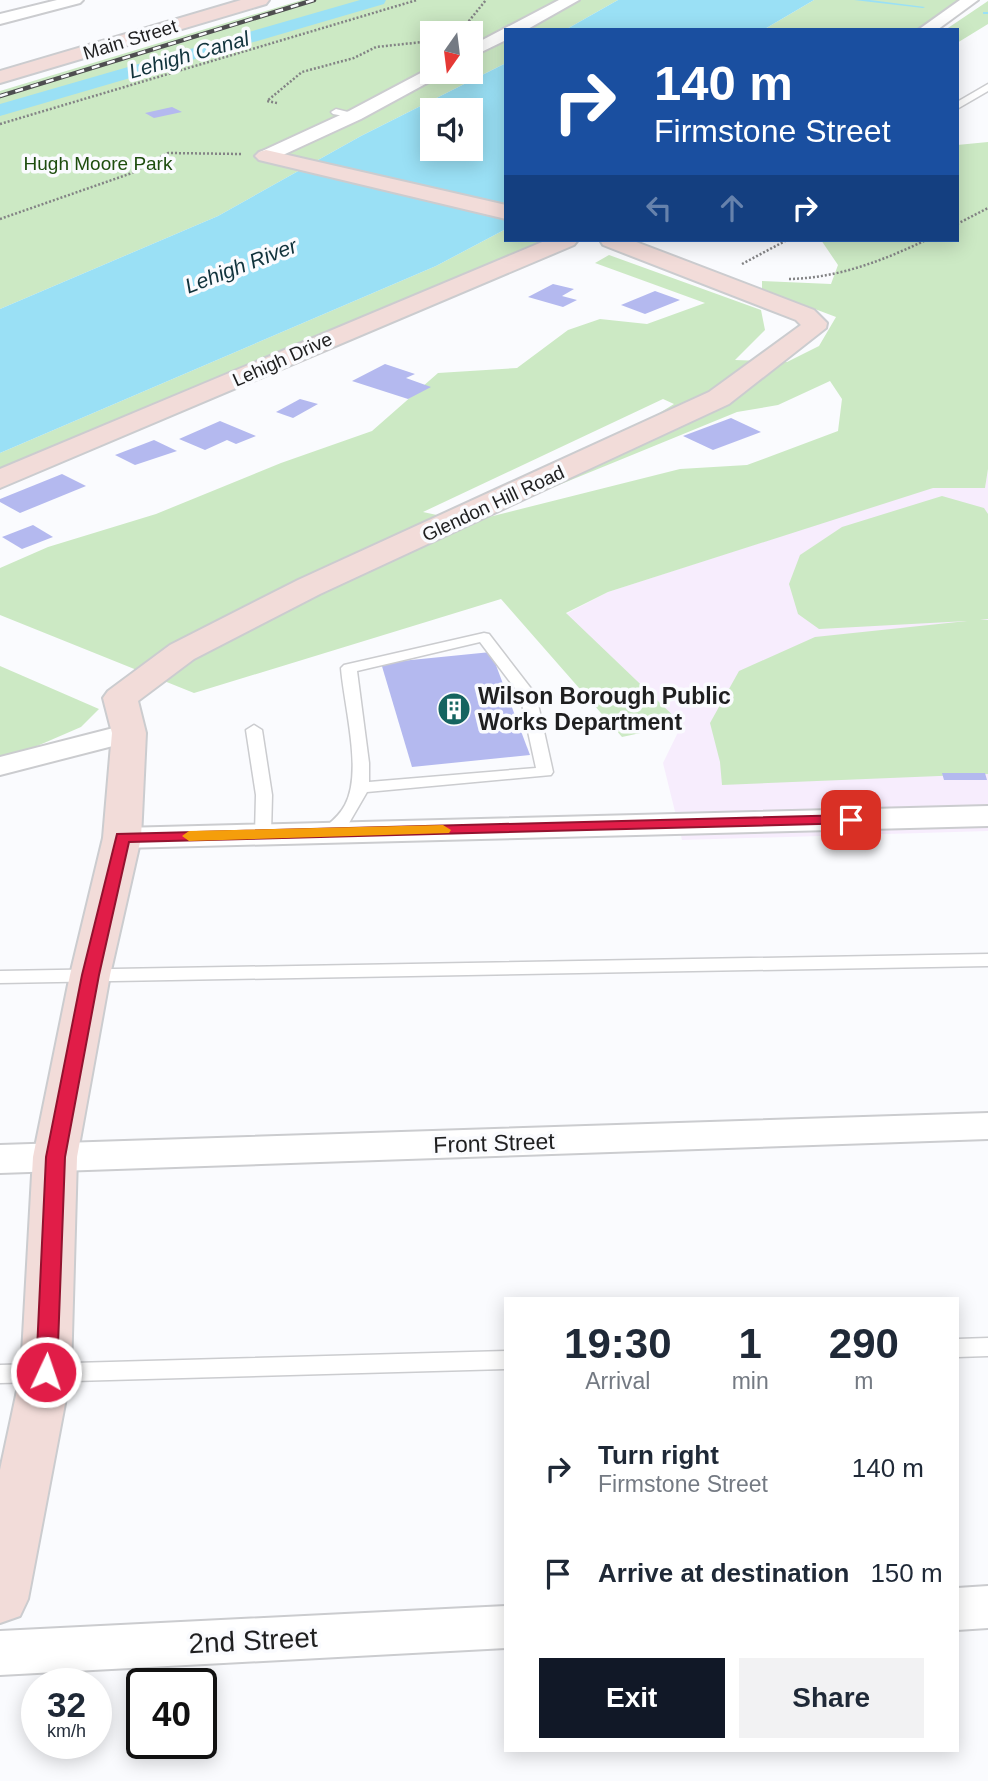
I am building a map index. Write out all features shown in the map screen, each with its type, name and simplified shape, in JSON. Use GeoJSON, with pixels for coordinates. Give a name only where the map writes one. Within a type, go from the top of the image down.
{"type":"FeatureCollection","features":[{"type":"Feature","properties":{"kind":"street"},"geometry":{"type":"LineString","coordinates":[[0,19],[75,0]]}},
{"type":"Feature","properties":{"kind":"street","name":"Main Street"},"geometry":{"type":"LineString","coordinates":[[0,77],[260,0]]}},
{"type":"Feature","properties":{"kind":"street"},"geometry":{"type":"LineString","coordinates":[[518,28],[571,0]]}},
{"type":"Feature","properties":{"kind":"street"},"geometry":{"type":"LineString","coordinates":[[929,28],[970,0]]}},
{"type":"Feature","properties":{"kind":"street"},"geometry":{"type":"LineString","coordinates":[[483,46],[504,35]]}},
{"type":"Feature","properties":{"kind":"street"},"geometry":{"type":"LineString","coordinates":[[266,156],[355,115],[420,80]]}},
{"type":"Feature","properties":{"kind":"street"},"geometry":{"type":"LineString","coordinates":[[266,156],[504,212]]}},
{"type":"Feature","properties":{"kind":"street","name":"Lehigh Drive"},"geometry":{"type":"LineString","coordinates":[[0,479],[99,439],[335,335],[561,242]]}},
{"type":"Feature","properties":{"kind":"street","name":"Glendon Hill Road"},"geometry":{"type":"LineString","coordinates":[[129,733],[120,698],[182,653],[309,587],[719,398],[813,328],[814,323],[805,315],[616,242]]}},
{"type":"Feature","properties":{"kind":"street"},"geometry":{"type":"LineString","coordinates":[[0,766],[129,733],[122,838],[90,975],[55,1157],[46,1372],[0,1600]]}},
{"type":"Feature","properties":{"kind":"street"},"geometry":{"type":"LineString","coordinates":[[122,838],[988,816]]}},
{"type":"Feature","properties":{"kind":"street","name":"Front Street"},"geometry":{"type":"LineString","coordinates":[[0,1159],[988,1126]]}},
{"type":"Feature","properties":{"kind":"street"},"geometry":{"type":"LineString","coordinates":[[959,1609],[988,1608]]}},
{"type":"Feature","properties":{"kind":"street","name":"2nd Street"},"geometry":{"type":"LineString","coordinates":[[0,1653],[504,1627]]}},
{"type":"Feature","properties":{"kind":"lane"},"geometry":{"type":"LineString","coordinates":[[959,105],[988,88]]}},
{"type":"Feature","properties":{"kind":"lane"},"geometry":{"type":"LineString","coordinates":[[336,113],[355,115]]}},
{"type":"Feature","properties":{"kind":"lane"},"geometry":{"type":"LineString","coordinates":[[329,833],[344,821],[361,788],[364,770],[349,667],[484,636],[528,695],[545,772],[361,788]]}},
{"type":"Feature","properties":{"kind":"lane"},"geometry":{"type":"LineString","coordinates":[[254,730],[264,795],[263,834]]}},
{"type":"Feature","properties":{"kind":"lane"},"geometry":{"type":"LineString","coordinates":[[0,977],[988,960]]}},
{"type":"Feature","properties":{"kind":"lane"},"geometry":{"type":"LineString","coordinates":[[959,1348],[988,1347]]}},
{"type":"Feature","properties":{"kind":"lane"},"geometry":{"type":"LineString","coordinates":[[0,1374],[504,1360]]}},
{"type":"Feature","properties":{"kind":"path"},"geometry":{"type":"LineString","coordinates":[[0,124],[417,0]]}},
{"type":"Feature","properties":{"kind":"path"},"geometry":{"type":"LineString","coordinates":[[469,21],[486,0]]}},
{"type":"Feature","properties":{"kind":"path"},"geometry":{"type":"LineString","coordinates":[[277,103],[267,101],[302,72],[354,58],[376,47],[420,42]]}},
{"type":"Feature","properties":{"kind":"path"},"geometry":{"type":"LineString","coordinates":[[0,219],[132,173],[168,153],[236,154]]}},
{"type":"Feature","properties":{"kind":"path"},"geometry":{"type":"LineString","coordinates":[[959,223],[988,208]]}},
{"type":"Feature","properties":{"kind":"path"},"geometry":{"type":"LineString","coordinates":[[743,270],[741,264],[746,260],[783,242]]}},
{"type":"Feature","properties":{"kind":"path"},"geometry":{"type":"LineString","coordinates":[[780,279],[812,278],[857,268],[892,257],[922,242]]}},
{"type":"Feature","properties":{"kind":"shaded area"},"geometry":{"type":"Polygon","coordinates":[[[988,469],[988,831],[682,840],[663,763],[682,724],[566,614],[608,592],[933,487],[985,488],[988,469]]]}},
{"type":"Feature","properties":{"kind":"green space","name":"Hugh Moore Park"},"geometry":{"type":"Polygon","coordinates":[[[302,0],[618,0],[569,28],[504,28],[504,64],[483,75],[483,21],[420,21],[420,84],[464,84],[436,98],[420,98],[420,106],[218,216],[0,309],[0,91],[302,0]]]}},
{"type":"Feature","properties":{"kind":"green space"},"geometry":{"type":"Polygon","coordinates":[[[814,0],[970,0],[929,28],[766,28],[814,0]]]}},
{"type":"Feature","properties":{"kind":"green space"},"geometry":{"type":"Polygon","coordinates":[[[988,1],[988,24],[959,42],[959,28],[948,28],[988,1]]]}},
{"type":"Feature","properties":{"kind":"green space"},"geometry":{"type":"Polygon","coordinates":[[[988,142],[988,469],[985,488],[933,488],[608,592],[566,613],[682,724],[622,737],[501,599],[194,693],[0,615],[0,568],[48,547],[156,514],[281,463],[372,431],[438,373],[517,368],[568,330],[600,319],[647,324],[705,303],[595,263],[609,255],[761,310],[765,330],[735,360],[787,362],[819,346],[836,317],[762,289],[762,281],[831,284],[838,265],[822,242],[959,242],[959,145],[988,142]],[[830,381],[778,405],[737,412],[549,489],[522,478],[653,417],[674,404],[663,399],[423,512],[469,522],[680,469],[747,465],[838,431],[842,399],[830,381]]]}},
{"type":"Feature","properties":{"kind":"green space"},"geometry":{"type":"Polygon","coordinates":[[[504,230],[504,242],[561,242],[0,479],[0,453],[436,266],[504,230]]]}},
{"type":"Feature","properties":{"kind":"green space"},"geometry":{"type":"Polygon","coordinates":[[[942,496],[984,508],[988,514],[988,619],[980,620],[988,620],[988,774],[722,785],[720,762],[710,723],[739,671],[815,637],[967,621],[819,629],[798,614],[789,584],[800,555],[842,527],[942,496]]]}},
{"type":"Feature","properties":{"kind":"green space"},"geometry":{"type":"Polygon","coordinates":[[[0,666],[99,709],[81,727],[0,762],[0,666]]]}},
{"type":"Feature","properties":{"kind":"water"},"geometry":{"type":"Polygon","coordinates":[[[618,0],[814,0],[766,28],[569,28],[618,0]]]}},
{"type":"Feature","properties":{"kind":"water","name":"Lehigh River"},"geometry":{"type":"Polygon","coordinates":[[[504,64],[504,230],[436,266],[0,453],[0,309],[218,216],[420,106],[420,161],[483,161],[483,98],[436,98],[464,84],[483,84],[483,75],[504,64]]]}},
{"type":"Feature","properties":{"kind":"building"},"geometry":{"type":"Polygon","coordinates":[[[172,107],[182,112],[154,118],[145,113],[172,107]]]}},
{"type":"Feature","properties":{"kind":"building"},"geometry":{"type":"Polygon","coordinates":[[[553,284],[574,289],[562,296],[577,300],[563,307],[528,297],[553,284]]]}},
{"type":"Feature","properties":{"kind":"building"},"geometry":{"type":"Polygon","coordinates":[[[655,291],[680,300],[645,314],[621,305],[655,291]]]}},
{"type":"Feature","properties":{"kind":"building"},"geometry":{"type":"Polygon","coordinates":[[[385,364],[415,374],[406,378],[431,387],[408,399],[352,381],[385,364]]]}},
{"type":"Feature","properties":{"kind":"building"},"geometry":{"type":"Polygon","coordinates":[[[300,399],[318,404],[293,418],[276,412],[300,399]]]}},
{"type":"Feature","properties":{"kind":"building"},"geometry":{"type":"Polygon","coordinates":[[[731,418],[761,432],[713,450],[683,436],[731,418]]]}},
{"type":"Feature","properties":{"kind":"building"},"geometry":{"type":"Polygon","coordinates":[[[220,421],[256,436],[236,444],[227,440],[205,450],[179,439],[220,421]]]}},
{"type":"Feature","properties":{"kind":"building"},"geometry":{"type":"Polygon","coordinates":[[[154,440],[177,451],[135,465],[115,455],[154,440]]]}},
{"type":"Feature","properties":{"kind":"building"},"geometry":{"type":"Polygon","coordinates":[[[62,474],[86,486],[20,513],[0,502],[0,499],[62,474]]]}},
{"type":"Feature","properties":{"kind":"building"},"geometry":{"type":"Polygon","coordinates":[[[33,525],[53,537],[22,549],[2,537],[33,525]]]}},
{"type":"Feature","properties":{"kind":"building","name":"Wilson Borough Public Works Department"},"geometry":{"type":"Polygon","coordinates":[[[491,652],[530,755],[412,767],[381,663],[491,652]]]}},
{"type":"Feature","properties":{"kind":"building"},"geometry":{"type":"Polygon","coordinates":[[[942,773],[985,773],[987,780],[944,780],[942,773]]]}},
{"type":"Feature","properties":{"kind":"waterway","name":"Lehigh Canal"},"geometry":{"type":"LineString","coordinates":[[0,110],[378,0]]}},
{"type":"Feature","properties":{"kind":"waterway"},"geometry":{"type":"LineString","coordinates":[[856,0],[923,7]]}},
{"type":"Feature","properties":{"kind":"railway"},"geometry":{"type":"LineString","coordinates":[[0,96],[314,0]]}},
{"type":"Feature","properties":{"kind":"slow traffic"},"geometry":{"type":"LineString","coordinates":[[189,836],[443,830]]}},
{"type":"Feature","properties":{"kind":"place","name":"Wilson Borough Public Works Department"},"geometry":{"type":"Point","coordinates":[454,709]}},
{"type":"Feature","properties":{"kind":"route"},"geometry":{"type":"LineString","coordinates":[[46,1372],[55,1157],[90,975],[122,838],[851,820]]}}]}
